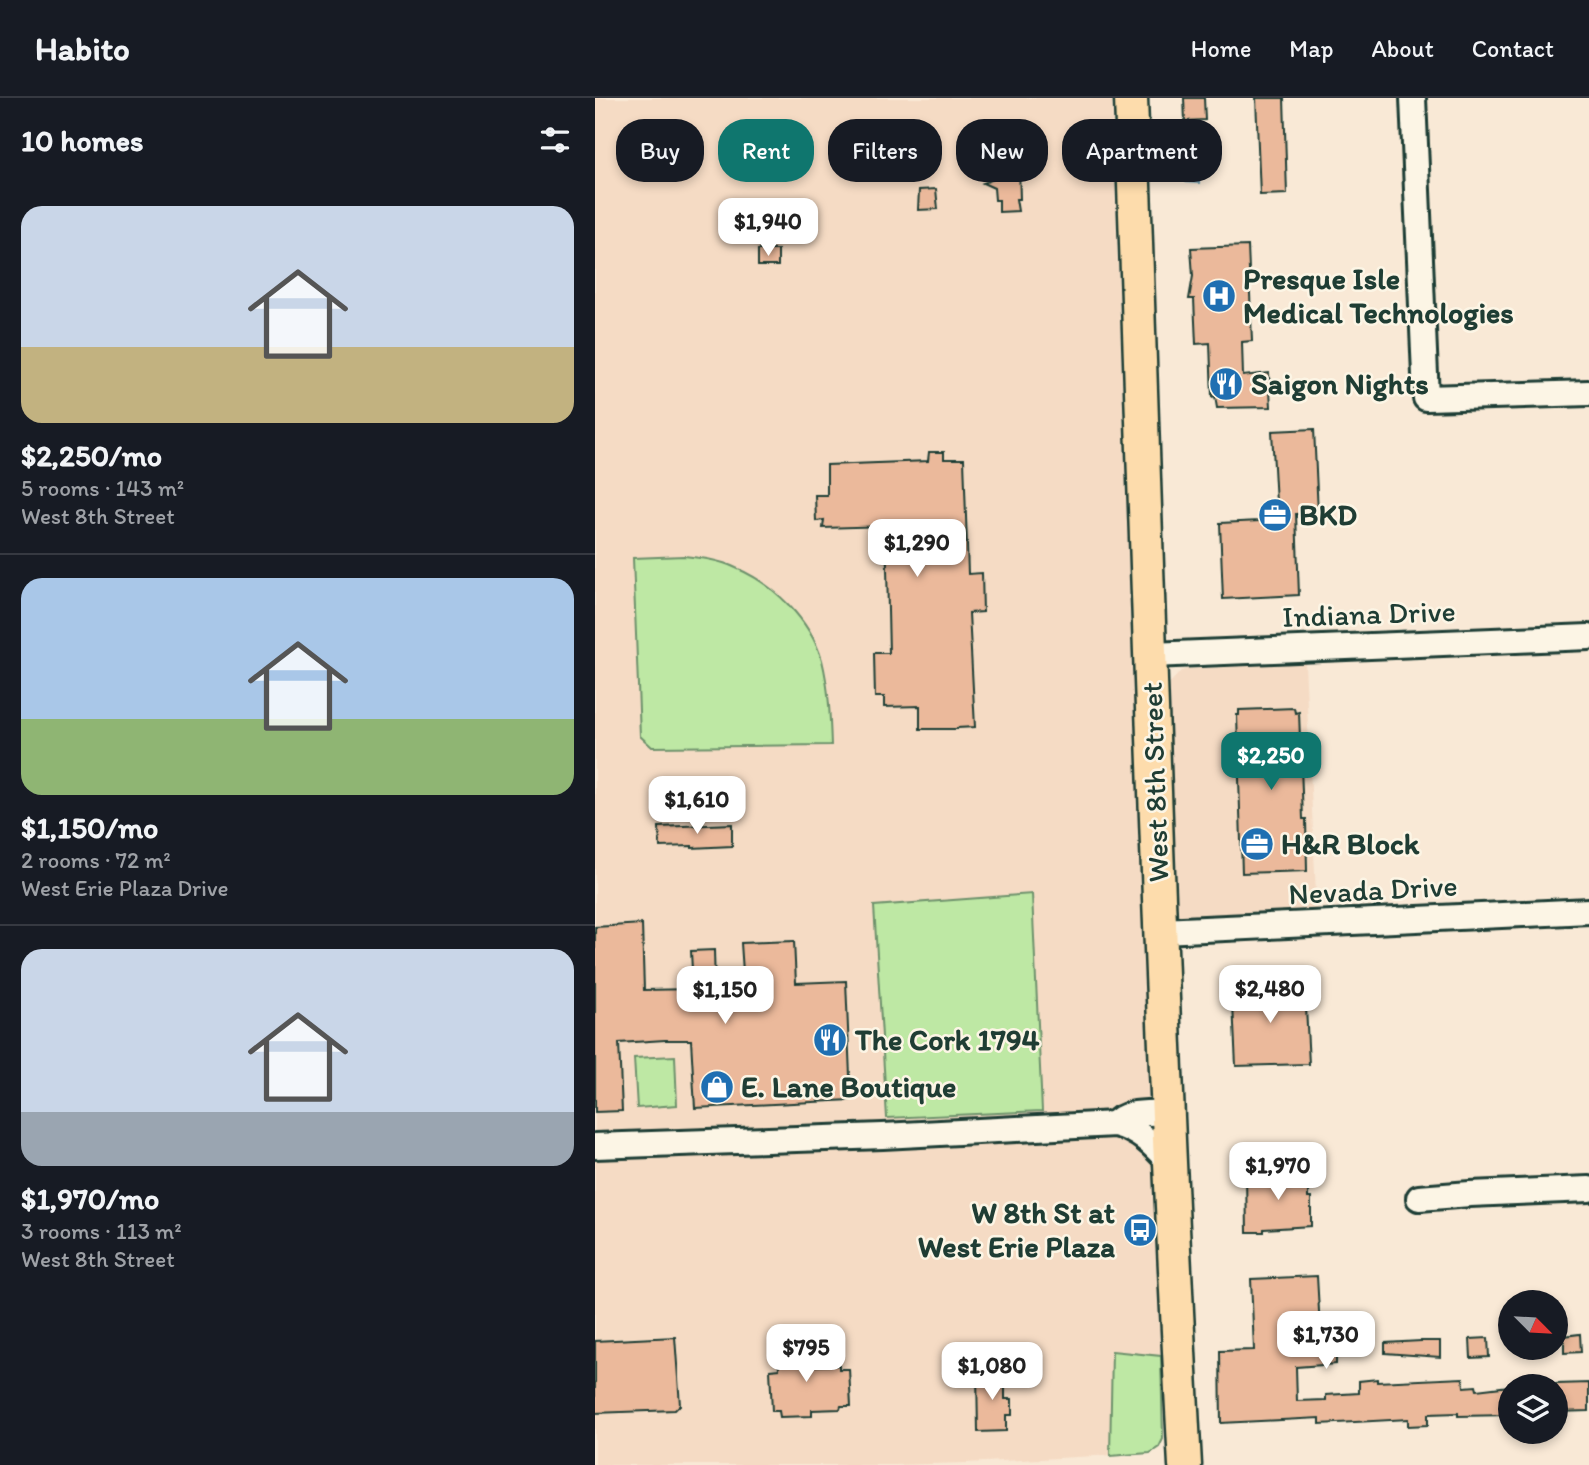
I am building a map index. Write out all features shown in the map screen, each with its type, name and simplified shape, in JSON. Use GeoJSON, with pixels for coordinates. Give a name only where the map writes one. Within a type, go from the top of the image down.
{"type":"FeatureCollection","features":[{"type":"Feature","properties":{"kind":"main road","name":"West 8th Street"},"geometry":{"type":"LineString","coordinates":[[1131,98],[1170,1163],[1185,1465]]}},
{"type":"Feature","properties":{"kind":"street"},"geometry":{"type":"LineString","coordinates":[[1413,98],[1426,398],[1589,393]]}},
{"type":"Feature","properties":{"kind":"street","name":"Indiana Drive"},"geometry":{"type":"LineString","coordinates":[[1151,654],[1589,637]]}},
{"type":"Feature","properties":{"kind":"street","name":"Nevada Drive"},"geometry":{"type":"LineString","coordinates":[[1161,931],[1589,911]]}},
{"type":"Feature","properties":{"kind":"street"},"geometry":{"type":"LineString","coordinates":[[1115,1124],[1118,1119],[1126,1116],[1168,1112]]}},
{"type":"Feature","properties":{"kind":"street"},"geometry":{"type":"LineString","coordinates":[[595,1146],[883,1136],[1115,1124],[1125,1126],[1143,1136],[1170,1163]]}},
{"type":"Feature","properties":{"kind":"street"},"geometry":{"type":"LineString","coordinates":[[1419,1198],[1589,1189]]}},
{"type":"Feature","properties":{"kind":"shaded area"},"geometry":{"type":"Polygon","coordinates":[[[595,98],[1112,98],[1113,119],[1062,119],[1062,182],[1115,182],[1140,870],[1163,1375],[1163,1439],[1159,1447],[1150,1453],[966,1463],[595,1465],[595,98]]]}},
{"type":"Feature","properties":{"kind":"shaded area"},"geometry":{"type":"Polygon","coordinates":[[[1305,663],[1317,915],[1174,921],[1166,690],[1169,684],[1181,671],[1187,669],[1305,663]]]}},
{"type":"Feature","properties":{"kind":"green space"},"geometry":{"type":"Polygon","coordinates":[[[684,556],[724,563],[750,575],[777,594],[800,618],[822,660],[828,692],[831,745],[652,747],[640,736],[633,558],[684,556]]]}},
{"type":"Feature","properties":{"kind":"green space"},"geometry":{"type":"Polygon","coordinates":[[[1032,894],[1042,1111],[887,1118],[874,906],[1032,894]]]}},
{"type":"Feature","properties":{"kind":"green space"},"geometry":{"type":"Polygon","coordinates":[[[675,1056],[677,1105],[637,1108],[634,1058],[675,1056]]]}},
{"type":"Feature","properties":{"kind":"green space"},"geometry":{"type":"Polygon","coordinates":[[[1112,1351],[1161,1356],[1163,1439],[1159,1447],[1150,1453],[1110,1456],[1112,1351]]]}},
{"type":"Feature","properties":{"kind":"building"},"geometry":{"type":"Polygon","coordinates":[[[1184,98],[1204,98],[1205,119],[1185,119],[1184,98]]]}},
{"type":"Feature","properties":{"kind":"building"},"geometry":{"type":"Polygon","coordinates":[[[1256,98],[1284,98],[1287,194],[1260,195],[1256,98]]]}},
{"type":"Feature","properties":{"kind":"building"},"geometry":{"type":"Polygon","coordinates":[[[1019,182],[1020,199],[1016,199],[1018,211],[999,212],[999,200],[995,200],[994,188],[983,183],[1019,182]]]}},
{"type":"Feature","properties":{"kind":"building"},"geometry":{"type":"Polygon","coordinates":[[[936,189],[938,209],[918,210],[919,190],[936,189]]]}},
{"type":"Feature","properties":{"kind":"building"},"geometry":{"type":"Polygon","coordinates":[[[1248,246],[1252,341],[1242,342],[1243,376],[1269,373],[1271,407],[1217,408],[1215,396],[1212,397],[1210,343],[1196,344],[1194,299],[1189,299],[1193,276],[1191,248],[1248,246]]]}},
{"type":"Feature","properties":{"kind":"building"},"geometry":{"type":"Polygon","coordinates":[[[758,250],[778,250],[778,266],[758,266],[758,250]]]}},
{"type":"Feature","properties":{"kind":"building"},"geometry":{"type":"Polygon","coordinates":[[[1314,429],[1318,513],[1296,514],[1299,595],[1223,599],[1220,523],[1260,521],[1276,503],[1272,431],[1314,429]]]}},
{"type":"Feature","properties":{"kind":"building"},"geometry":{"type":"Polygon","coordinates":[[[929,452],[944,452],[944,459],[964,459],[968,574],[982,573],[983,612],[969,613],[975,727],[920,729],[920,706],[884,707],[884,697],[875,697],[874,653],[889,653],[886,526],[823,528],[824,520],[816,521],[815,495],[827,495],[827,465],[928,461],[929,452]]]}},
{"type":"Feature","properties":{"kind":"building"},"geometry":{"type":"Polygon","coordinates":[[[1294,708],[1295,713],[1299,712],[1307,871],[1242,873],[1237,715],[1239,710],[1294,708]]]}},
{"type":"Feature","properties":{"kind":"building"},"geometry":{"type":"Polygon","coordinates":[[[732,824],[732,846],[660,847],[659,827],[732,824]]]}},
{"type":"Feature","properties":{"kind":"building"},"geometry":{"type":"Polygon","coordinates":[[[642,924],[644,990],[693,989],[691,951],[714,950],[715,988],[744,986],[741,943],[794,941],[796,983],[846,981],[851,1100],[695,1108],[691,1040],[665,1040],[619,1043],[622,1111],[595,1112],[595,927],[642,924]]]}},
{"type":"Feature","properties":{"kind":"building"},"geometry":{"type":"Polygon","coordinates":[[[1272,981],[1272,989],[1305,988],[1309,1064],[1236,1066],[1232,983],[1272,981]]]}},
{"type":"Feature","properties":{"kind":"building"},"geometry":{"type":"Polygon","coordinates":[[[1308,1174],[1311,1226],[1247,1232],[1246,1176],[1308,1174]]]}},
{"type":"Feature","properties":{"kind":"building"},"geometry":{"type":"Polygon","coordinates":[[[1317,1276],[1321,1346],[1336,1345],[1336,1364],[1296,1367],[1297,1401],[1326,1400],[1326,1395],[1359,1393],[1359,1381],[1463,1378],[1464,1387],[1476,1386],[1477,1390],[1498,1387],[1498,1415],[1428,1414],[1428,1425],[1408,1426],[1408,1419],[1320,1424],[1320,1418],[1221,1423],[1220,1351],[1254,1350],[1251,1279],[1317,1276]]]}},
{"type":"Feature","properties":{"kind":"building"},"geometry":{"type":"Polygon","coordinates":[[[1580,1334],[1581,1352],[1568,1353],[1568,1336],[1580,1334]]]}},
{"type":"Feature","properties":{"kind":"building"},"geometry":{"type":"Polygon","coordinates":[[[675,1337],[680,1405],[675,1410],[595,1413],[595,1341],[675,1337]]]}},
{"type":"Feature","properties":{"kind":"building"},"geometry":{"type":"Polygon","coordinates":[[[777,1337],[793,1337],[793,1345],[799,1345],[799,1354],[809,1354],[809,1366],[839,1365],[839,1369],[849,1369],[851,1406],[812,1410],[812,1416],[780,1417],[779,1411],[772,1411],[770,1370],[779,1369],[777,1337]]]}},
{"type":"Feature","properties":{"kind":"building"},"geometry":{"type":"Polygon","coordinates":[[[1488,1338],[1489,1357],[1471,1358],[1470,1339],[1488,1338]]]}},
{"type":"Feature","properties":{"kind":"building"},"geometry":{"type":"Polygon","coordinates":[[[1440,1341],[1440,1357],[1385,1353],[1385,1343],[1440,1341]]]}},
{"type":"Feature","properties":{"kind":"building"},"geometry":{"type":"Polygon","coordinates":[[[1005,1371],[1005,1399],[1012,1399],[1012,1415],[1006,1415],[1006,1431],[978,1432],[977,1372],[1005,1371]]]}},
{"type":"Feature","properties":{"kind":"building"},"geometry":{"type":"Polygon","coordinates":[[[1589,1383],[1589,1411],[1568,1412],[1568,1384],[1589,1383]]]}},
{"type":"Feature","properties":{"kind":"place","name":"Presque Isle Medical Technologies"},"geometry":{"type":"Point","coordinates":[1219,296]}},
{"type":"Feature","properties":{"kind":"place","name":"Saigon Nights"},"geometry":{"type":"Point","coordinates":[1226,384]}},
{"type":"Feature","properties":{"kind":"place","name":"BKD"},"geometry":{"type":"Point","coordinates":[1275,515]}},
{"type":"Feature","properties":{"kind":"place","name":"H&R Block"},"geometry":{"type":"Point","coordinates":[1257,844]}},
{"type":"Feature","properties":{"kind":"place","name":"The Cork 1794"},"geometry":{"type":"Point","coordinates":[830,1040]}},
{"type":"Feature","properties":{"kind":"place","name":"E. Lane Boutique"},"geometry":{"type":"Point","coordinates":[717,1087]}},
{"type":"Feature","properties":{"kind":"place","name":"W 8th St at West Erie Plaza"},"geometry":{"type":"Point","coordinates":[1140,1230]}}]}
